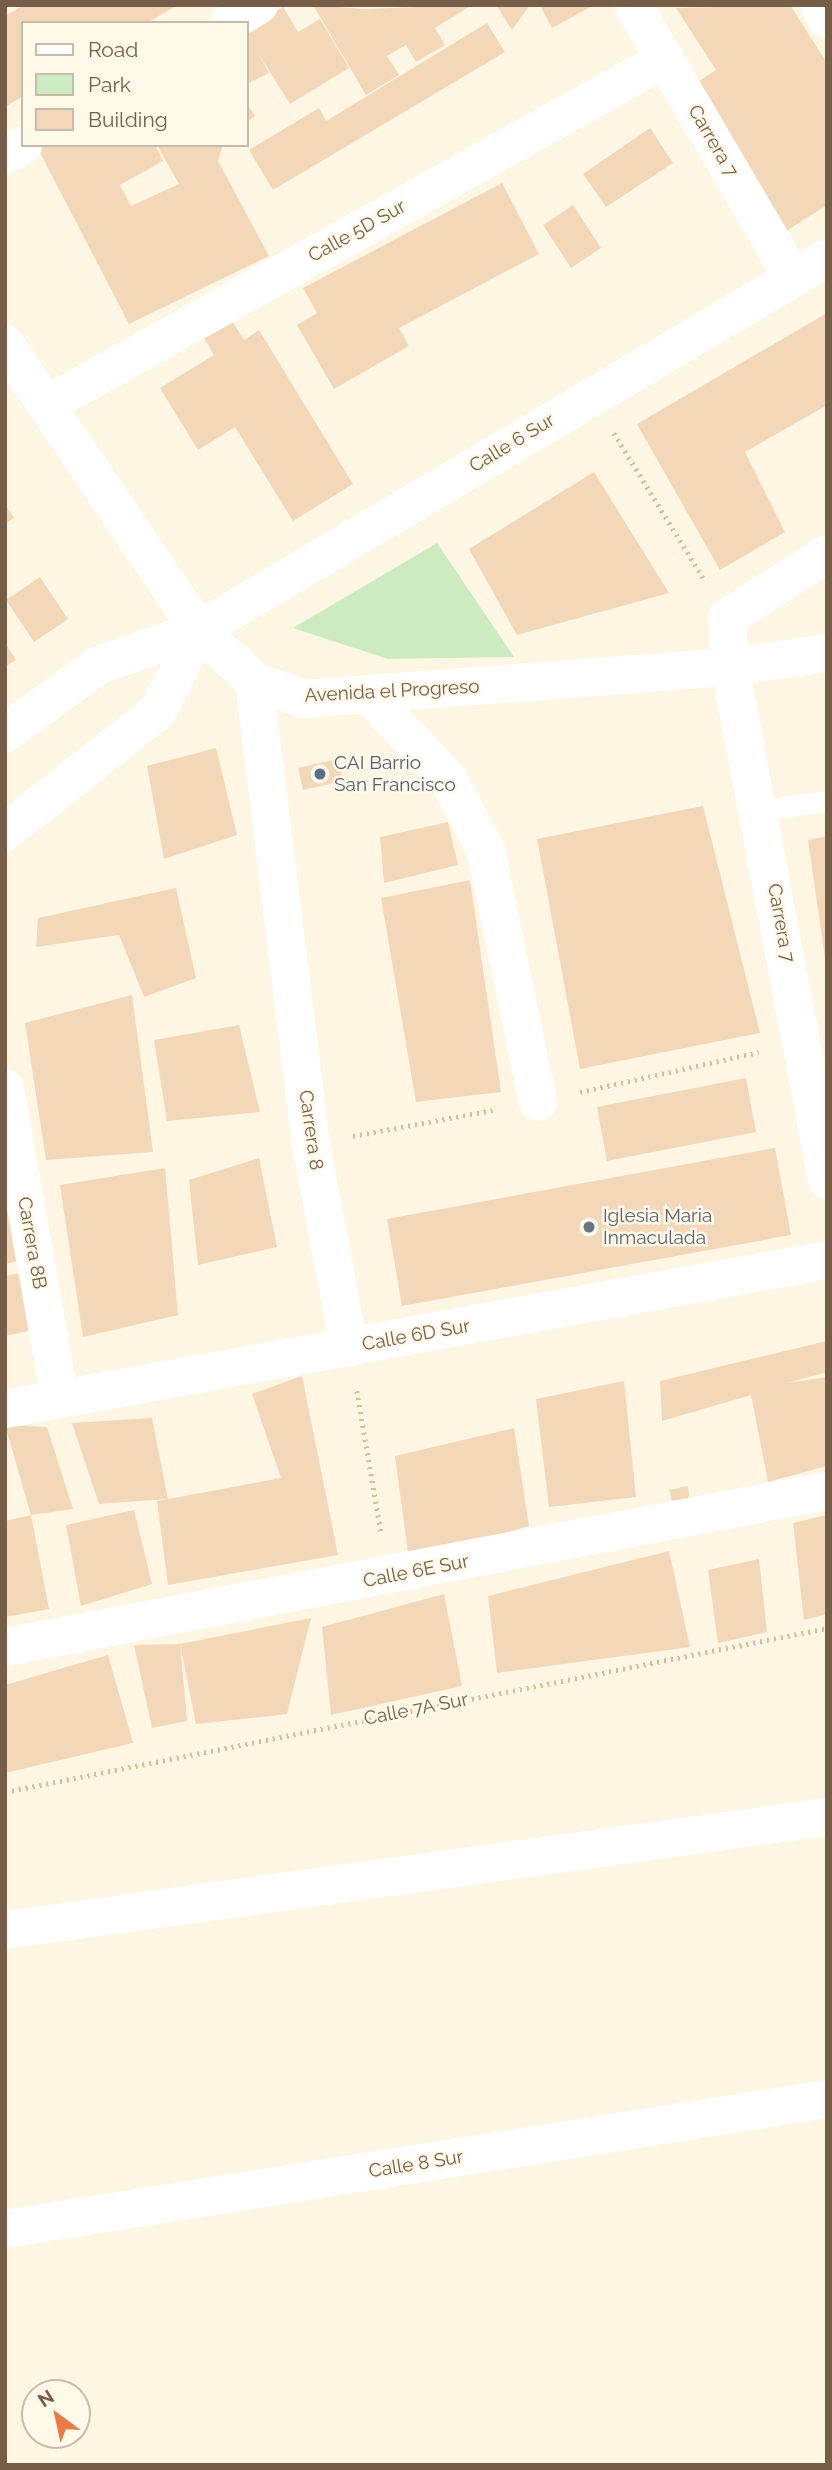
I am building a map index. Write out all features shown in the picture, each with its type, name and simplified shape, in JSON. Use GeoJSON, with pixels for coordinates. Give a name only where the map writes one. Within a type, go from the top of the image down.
{"type":"FeatureCollection","features":[{"type":"Feature","properties":{"kind":"street"},"geometry":{"type":"LineString","coordinates":[[232,21],[259,5]]}},
{"type":"Feature","properties":{"kind":"street","name":"Carrera 7"},"geometry":{"type":"LineString","coordinates":[[633,5],[793,278]]}},
{"type":"Feature","properties":{"kind":"street"},"geometry":{"type":"LineString","coordinates":[[819,5],[827,19]]}},
{"type":"Feature","properties":{"kind":"street","name":"Calle 5D Sur"},"geometry":{"type":"LineString","coordinates":[[50,403],[665,60]]}},
{"type":"Feature","properties":{"kind":"street"},"geometry":{"type":"LineString","coordinates":[[5,155],[21,146]]}},
{"type":"Feature","properties":{"kind":"street","name":"Calle 6 Sur"},"geometry":{"type":"LineString","coordinates":[[5,733],[99,665],[199,630],[591,395],[827,258]]}},
{"type":"Feature","properties":{"kind":"street","name":"Avenida el Progreso"},"geometry":{"type":"LineString","coordinates":[[5,344],[50,403],[199,630],[254,681],[303,699],[370,696],[730,667],[827,653]]}},
{"type":"Feature","properties":{"kind":"street"},"geometry":{"type":"LineString","coordinates":[[730,667],[727,618],[827,554]]}},
{"type":"Feature","properties":{"kind":"street"},"geometry":{"type":"LineString","coordinates":[[5,832],[158,712],[199,630]]}},
{"type":"Feature","properties":{"kind":"street","name":"Carrera 7"},"geometry":{"type":"LineString","coordinates":[[730,667],[814,1040],[826,1177]]}},
{"type":"Feature","properties":{"kind":"street","name":"Carrera 8"},"geometry":{"type":"LineString","coordinates":[[254,681],[311,1144],[349,1347]]}},
{"type":"Feature","properties":{"kind":"street"},"geometry":{"type":"LineString","coordinates":[[370,696],[448,779],[486,851],[538,1102]]}},
{"type":"Feature","properties":{"kind":"street","name":"Carrera 8B"},"geometry":{"type":"LineString","coordinates":[[5,1088],[60,1399]]}},
{"type":"Feature","properties":{"kind":"street","name":"Calle 6D Sur"},"geometry":{"type":"LineString","coordinates":[[5,1409],[827,1260]]}},
{"type":"Feature","properties":{"kind":"street","name":"Calle 6E Sur"},"geometry":{"type":"LineString","coordinates":[[5,1647],[388,1577],[827,1491]]}},
{"type":"Feature","properties":{"kind":"street"},"geometry":{"type":"LineString","coordinates":[[5,1930],[827,1817]]}},
{"type":"Feature","properties":{"kind":"street","name":"Calle 8 Sur"},"geometry":{"type":"LineString","coordinates":[[5,2229],[827,2099]]}},
{"type":"Feature","properties":{"kind":"lane"},"geometry":{"type":"LineString","coordinates":[[761,810],[827,801]]}},
{"type":"Feature","properties":{"kind":"path"},"geometry":{"type":"LineString","coordinates":[[591,395],[727,618]]}},
{"type":"Feature","properties":{"kind":"path"},"geometry":{"type":"LineString","coordinates":[[349,1347],[388,1577]]}},
{"type":"Feature","properties":{"kind":"path","name":"Calle 7A Sur"},"geometry":{"type":"LineString","coordinates":[[5,1792],[827,1628]]}},
{"type":"Feature","properties":{"kind":"green space"},"geometry":{"type":"Polygon","coordinates":[[[437,543],[514,657],[388,659],[293,628],[437,543]]]}},
{"type":"Feature","properties":{"kind":"building"},"geometry":{"type":"Polygon","coordinates":[[[24,5],[177,5],[150,21],[21,21],[21,97],[5,107],[5,16],[24,5]]]}},
{"type":"Feature","properties":{"kind":"building"},"geometry":{"type":"Polygon","coordinates":[[[313,5],[364,9],[472,5],[435,28],[445,45],[416,62],[406,45],[387,56],[399,75],[366,95],[313,5]]]}},
{"type":"Feature","properties":{"kind":"building"},"geometry":{"type":"Polygon","coordinates":[[[496,5],[530,5],[512,30],[496,5]]]}},
{"type":"Feature","properties":{"kind":"building"},"geometry":{"type":"Polygon","coordinates":[[[540,5],[594,5],[552,28],[540,5]]]}},
{"type":"Feature","properties":{"kind":"building"},"geometry":{"type":"Polygon","coordinates":[[[790,5],[827,63],[827,205],[783,233],[690,87],[716,70],[676,8],[790,5]]]}},
{"type":"Feature","properties":{"kind":"building"},"geometry":{"type":"Polygon","coordinates":[[[283,7],[298,32],[320,19],[349,68],[290,104],[258,53],[269,73],[248,84],[248,29],[283,7]]]}},
{"type":"Feature","properties":{"kind":"building"},"geometry":{"type":"Polygon","coordinates":[[[487,23],[505,52],[273,190],[249,150],[319,108],[326,121],[487,23]]]}},
{"type":"Feature","properties":{"kind":"building"},"geometry":{"type":"Polygon","coordinates":[[[248,106],[255,116],[248,121],[248,106]]]}},
{"type":"Feature","properties":{"kind":"building"},"geometry":{"type":"Polygon","coordinates":[[[650,128],[673,163],[606,207],[583,174],[650,128]]]}},
{"type":"Feature","properties":{"kind":"building"},"geometry":{"type":"Polygon","coordinates":[[[37,147],[156,147],[163,161],[120,185],[131,206],[179,184],[158,147],[222,147],[218,161],[269,256],[129,324],[37,147]]]}},
{"type":"Feature","properties":{"kind":"building"},"geometry":{"type":"Polygon","coordinates":[[[502,183],[539,254],[399,328],[409,346],[334,389],[297,325],[317,313],[303,288],[502,183]]]}},
{"type":"Feature","properties":{"kind":"building"},"geometry":{"type":"Polygon","coordinates":[[[573,205],[601,248],[571,268],[543,225],[573,205]]]}},
{"type":"Feature","properties":{"kind":"building"},"geometry":{"type":"Polygon","coordinates":[[[827,313],[827,405],[745,452],[785,532],[720,570],[637,424],[827,313]]]}},
{"type":"Feature","properties":{"kind":"building"},"geometry":{"type":"Polygon","coordinates":[[[231,319],[244,340],[259,330],[353,484],[293,521],[235,427],[198,450],[160,388],[214,355],[203,336],[231,319]]]}},
{"type":"Feature","properties":{"kind":"building"},"geometry":{"type":"Polygon","coordinates":[[[594,472],[669,593],[517,635],[469,549],[594,472]]]}},
{"type":"Feature","properties":{"kind":"building"},"geometry":{"type":"Polygon","coordinates":[[[5,504],[14,518],[5,524],[5,504]]]}},
{"type":"Feature","properties":{"kind":"building"},"geometry":{"type":"Polygon","coordinates":[[[40,577],[68,619],[34,642],[6,600],[40,577]]]}},
{"type":"Feature","properties":{"kind":"building"},"geometry":{"type":"Polygon","coordinates":[[[5,643],[16,660],[5,667],[5,643]]]}},
{"type":"Feature","properties":{"kind":"building"},"geometry":{"type":"Polygon","coordinates":[[[216,748],[237,835],[164,859],[147,766],[216,748]]]}},
{"type":"Feature","properties":{"kind":"building","name":"CAI Barrio San Francisco"},"geometry":{"type":"Polygon","coordinates":[[[338,759],[343,781],[303,790],[298,768],[338,759]]]}},
{"type":"Feature","properties":{"kind":"building"},"geometry":{"type":"Polygon","coordinates":[[[703,806],[760,1033],[580,1069],[537,839],[703,806]]]}},
{"type":"Feature","properties":{"kind":"building"},"geometry":{"type":"Polygon","coordinates":[[[448,822],[458,865],[384,883],[380,837],[448,822]]]}},
{"type":"Feature","properties":{"kind":"building"},"geometry":{"type":"Polygon","coordinates":[[[827,836],[827,958],[825,958],[808,840],[827,836]]]}},
{"type":"Feature","properties":{"kind":"building"},"geometry":{"type":"Polygon","coordinates":[[[470,880],[501,1092],[416,1102],[381,898],[470,880]]]}},
{"type":"Feature","properties":{"kind":"building"},"geometry":{"type":"Polygon","coordinates":[[[176,888],[196,978],[144,997],[119,935],[36,947],[38,918],[176,888]]]}},
{"type":"Feature","properties":{"kind":"building"},"geometry":{"type":"Polygon","coordinates":[[[132,995],[153,1152],[46,1160],[25,1023],[132,995]]]}},
{"type":"Feature","properties":{"kind":"building"},"geometry":{"type":"Polygon","coordinates":[[[239,1025],[260,1112],[167,1121],[154,1040],[239,1025]]]}},
{"type":"Feature","properties":{"kind":"building"},"geometry":{"type":"Polygon","coordinates":[[[746,1078],[756,1132],[607,1161],[597,1107],[746,1078]]]}},
{"type":"Feature","properties":{"kind":"building","name":"Iglesia Maria Inmaculada"},"geometry":{"type":"Polygon","coordinates":[[[775,1148],[791,1235],[402,1306],[387,1219],[775,1148]]]}},
{"type":"Feature","properties":{"kind":"building"},"geometry":{"type":"Polygon","coordinates":[[[259,1158],[277,1247],[198,1265],[189,1180],[259,1158]]]}},
{"type":"Feature","properties":{"kind":"building"},"geometry":{"type":"Polygon","coordinates":[[[5,1165],[24,1260],[5,1264],[5,1165]]]}},
{"type":"Feature","properties":{"kind":"building"},"geometry":{"type":"Polygon","coordinates":[[[165,1168],[178,1315],[83,1337],[60,1185],[165,1168]]]}},
{"type":"Feature","properties":{"kind":"building"},"geometry":{"type":"Polygon","coordinates":[[[22,1273],[29,1331],[5,1336],[5,1276],[22,1273]]]}},
{"type":"Feature","properties":{"kind":"building"},"geometry":{"type":"Polygon","coordinates":[[[827,1341],[827,1372],[787,1383],[827,1377],[827,1466],[768,1482],[751,1395],[662,1421],[660,1381],[827,1341]]]}},
{"type":"Feature","properties":{"kind":"building"},"geometry":{"type":"Polygon","coordinates":[[[302,1376],[338,1555],[168,1585],[157,1501],[281,1478],[252,1394],[302,1376]]]}},
{"type":"Feature","properties":{"kind":"building"},"geometry":{"type":"Polygon","coordinates":[[[624,1381],[636,1497],[549,1507],[536,1399],[624,1381]]]}},
{"type":"Feature","properties":{"kind":"building"},"geometry":{"type":"Polygon","coordinates":[[[152,1418],[168,1499],[99,1504],[72,1423],[152,1418]]]}},
{"type":"Feature","properties":{"kind":"building"},"geometry":{"type":"Polygon","coordinates":[[[5,1425],[47,1427],[73,1509],[31,1515],[5,1425]]]}},
{"type":"Feature","properties":{"kind":"building"},"geometry":{"type":"Polygon","coordinates":[[[514,1428],[529,1526],[409,1560],[395,1456],[514,1428]]]}},
{"type":"Feature","properties":{"kind":"building"},"geometry":{"type":"Polygon","coordinates":[[[688,1486],[690,1504],[673,1504],[669,1490],[688,1486]]]}},
{"type":"Feature","properties":{"kind":"building"},"geometry":{"type":"Polygon","coordinates":[[[134,1510],[152,1584],[81,1606],[66,1525],[134,1510]]]}},
{"type":"Feature","properties":{"kind":"building"},"geometry":{"type":"Polygon","coordinates":[[[31,1515],[49,1609],[5,1617],[5,1521],[31,1515]]]}},
{"type":"Feature","properties":{"kind":"building"},"geometry":{"type":"Polygon","coordinates":[[[827,1515],[827,1614],[804,1620],[793,1523],[827,1515]]]}},
{"type":"Feature","properties":{"kind":"building"},"geometry":{"type":"Polygon","coordinates":[[[669,1551],[690,1647],[497,1673],[488,1596],[669,1551]]]}},
{"type":"Feature","properties":{"kind":"building"},"geometry":{"type":"Polygon","coordinates":[[[759,1559],[767,1632],[718,1643],[708,1570],[759,1559]]]}},
{"type":"Feature","properties":{"kind":"building"},"geometry":{"type":"Polygon","coordinates":[[[444,1594],[462,1686],[331,1715],[322,1627],[444,1594]]]}},
{"type":"Feature","properties":{"kind":"building"},"geometry":{"type":"Polygon","coordinates":[[[311,1618],[287,1714],[196,1724],[180,1644],[311,1618]]]}},
{"type":"Feature","properties":{"kind":"building"},"geometry":{"type":"Polygon","coordinates":[[[180,1644],[187,1721],[152,1728],[134,1645],[180,1644]]]}},
{"type":"Feature","properties":{"kind":"building"},"geometry":{"type":"Polygon","coordinates":[[[108,1655],[133,1743],[5,1773],[5,1685],[108,1655]]]}},
{"type":"Feature","properties":{"kind":"place","name":"CAI Barrio San Francisco"},"geometry":{"type":"Point","coordinates":[320,774]}},
{"type":"Feature","properties":{"kind":"place","name":"Iglesia Maria Inmaculada"},"geometry":{"type":"Point","coordinates":[589,1227]}}]}
